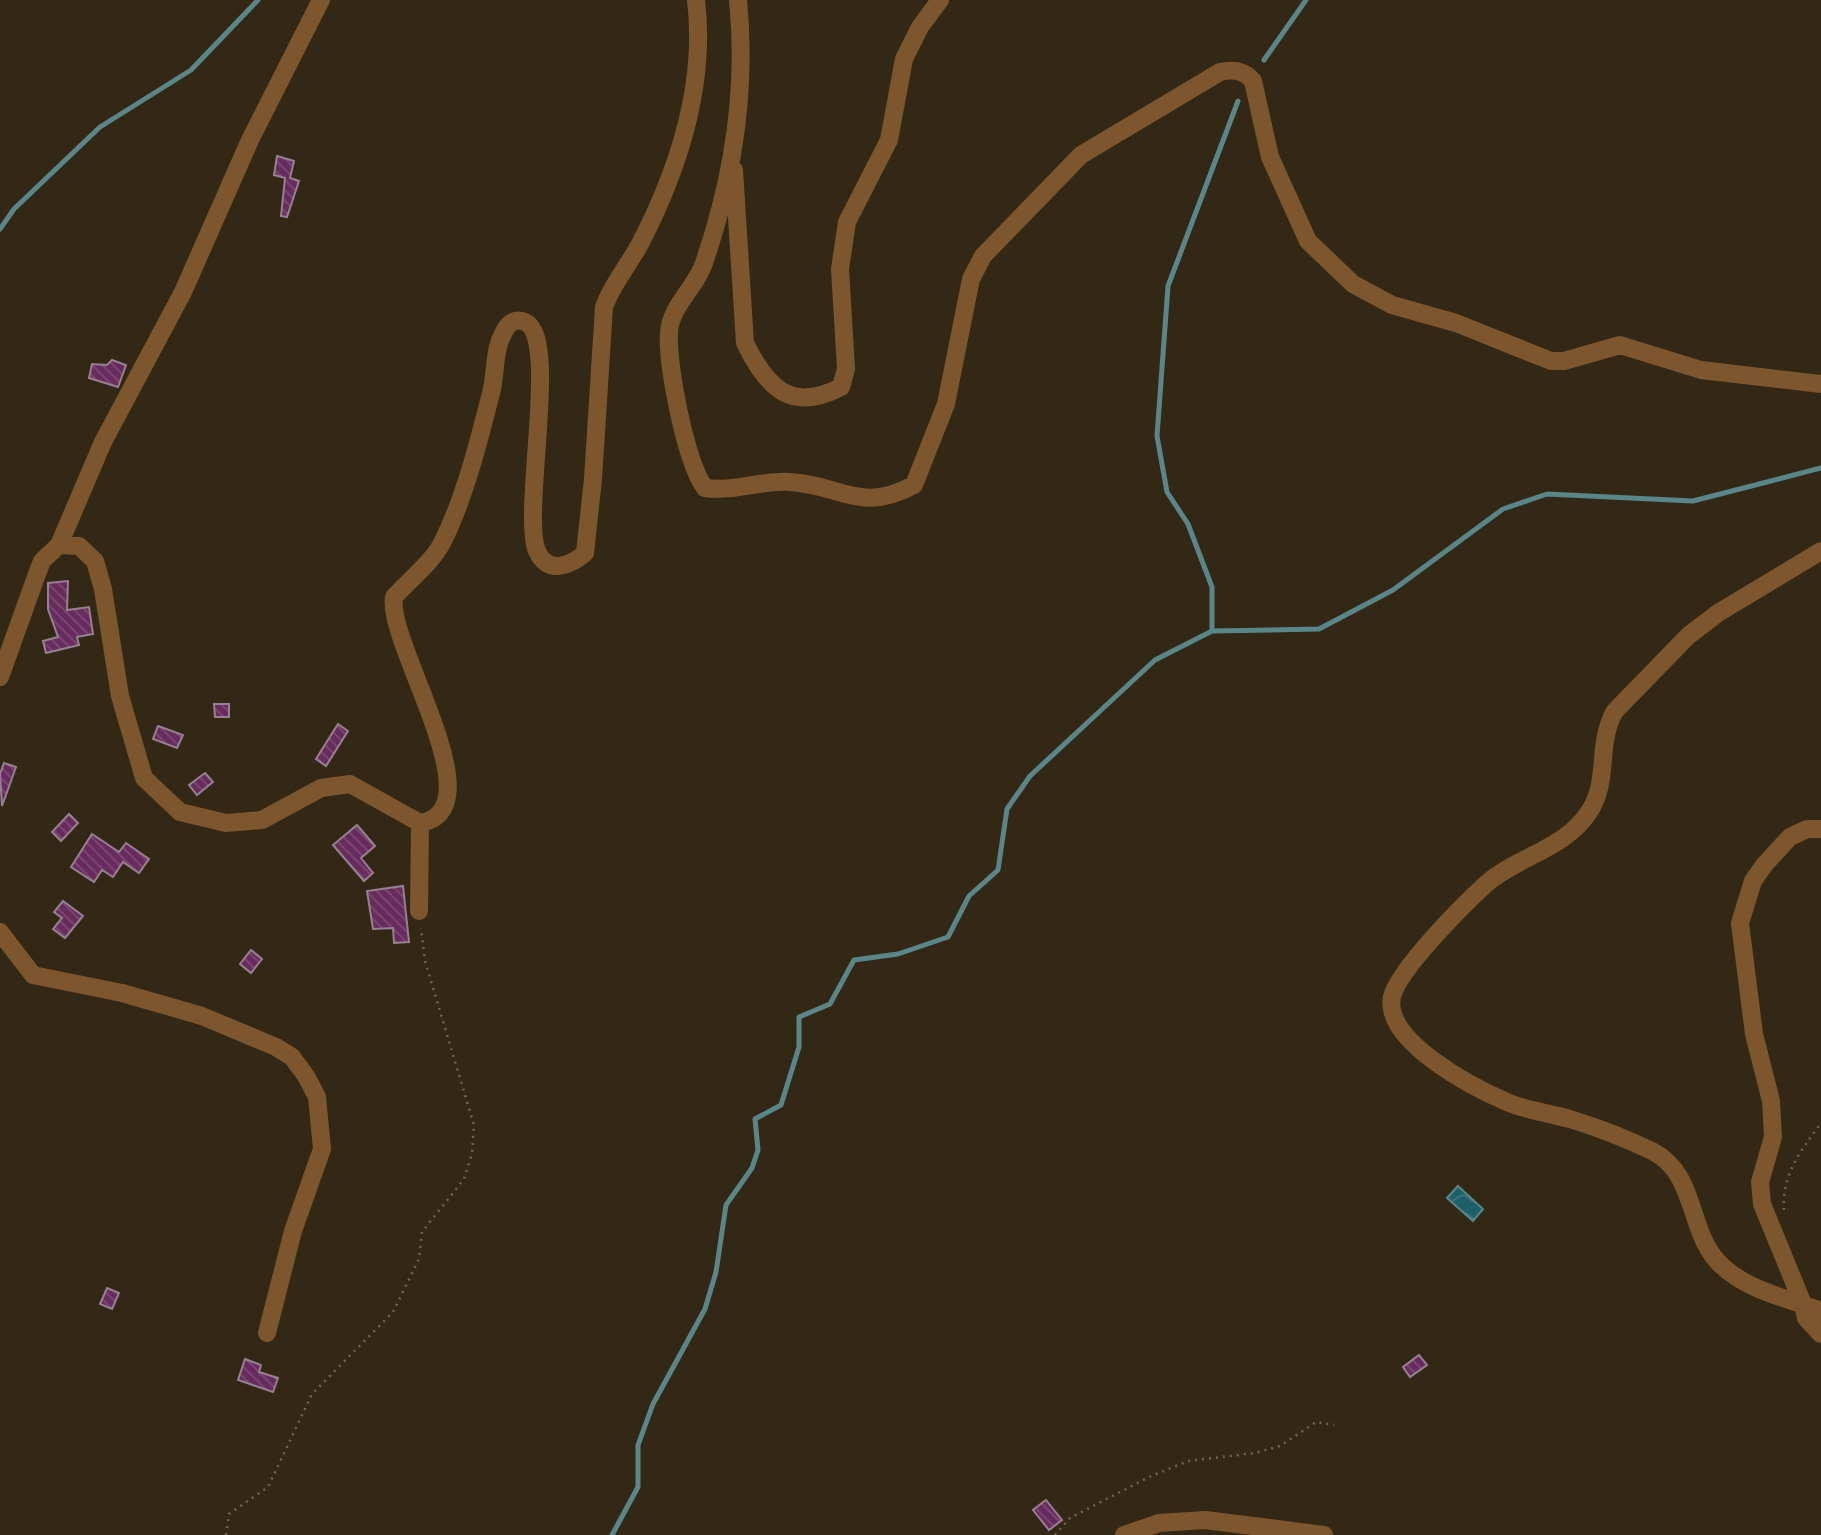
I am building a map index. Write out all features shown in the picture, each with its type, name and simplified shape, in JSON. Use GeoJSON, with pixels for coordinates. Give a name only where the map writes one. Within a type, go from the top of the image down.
{"type":"FeatureCollection","features":[{"type":"Feature","properties":{"kind":"street"},"geometry":{"type":"LineString","coordinates":[[59,545],[103,442],[183,292],[250,140],[321,0]]}},
{"type":"Feature","properties":{"kind":"street"},"geometry":{"type":"LineString","coordinates":[[420,823],[443,814],[449,798],[449,777],[426,702],[394,618],[394,597],[443,543],[485,418],[501,336],[511,323],[517,320],[527,323],[537,335],[539,396],[534,521],[537,550],[545,562],[558,567],[571,565],[585,553],[593,479],[604,307],[612,285],[641,242],[691,110],[699,52],[695,0]]}},
{"type":"Feature","properties":{"kind":"street"},"geometry":{"type":"LineString","coordinates":[[738,0],[740,89],[734,150],[736,229],[745,343],[757,367],[772,384],[790,397],[822,397],[841,387],[846,369],[840,270],[847,222],[890,140],[904,59],[920,27],[940,0]]}},
{"type":"Feature","properties":{"kind":"street"},"geometry":{"type":"LineString","coordinates":[[734,150],[701,272],[674,313],[669,333],[686,437],[698,478],[705,488],[723,491],[758,482],[792,482],[857,499],[894,496],[915,485],[946,404],[971,279],[983,256],[1081,155],[1220,72],[1230,70],[1247,74],[1253,81],[1270,157],[1308,241],[1353,284],[1392,305],[1457,323],[1552,361],[1564,361],[1620,345],[1701,370],[1821,384]]}},
{"type":"Feature","properties":{"kind":"street"},"geometry":{"type":"LineString","coordinates":[[0,677],[40,568],[52,549],[59,545],[79,546],[95,561],[103,589],[120,696],[144,778],[180,812],[226,823],[262,820],[321,788],[350,783],[420,823]]}},
{"type":"Feature","properties":{"kind":"street"},"geometry":{"type":"LineString","coordinates":[[1821,551],[1718,613],[1688,636],[1615,712],[1606,726],[1601,790],[1589,813],[1565,837],[1488,882],[1424,947],[1394,992],[1392,1005],[1396,1024],[1436,1064],[1508,1102],[1587,1125],[1654,1152],[1671,1164],[1684,1185],[1708,1250],[1721,1266],[1775,1296],[1821,1311]]}},
{"type":"Feature","properties":{"kind":"street"},"geometry":{"type":"LineString","coordinates":[[419,911],[420,823]]}},
{"type":"Feature","properties":{"kind":"street"},"geometry":{"type":"LineString","coordinates":[[1821,829],[1807,829],[1790,837],[1765,864],[1753,881],[1740,923],[1754,1034],[1772,1101],[1773,1137],[1760,1182],[1762,1203],[1803,1304],[1806,1318],[1821,1334]]}},
{"type":"Feature","properties":{"kind":"street"},"geometry":{"type":"LineString","coordinates":[[0,932],[33,975],[122,993],[202,1016],[276,1047],[292,1057],[306,1076],[317,1097],[322,1149],[293,1231],[267,1333]]}},
{"type":"Feature","properties":{"kind":"street"},"geometry":{"type":"LineString","coordinates":[[1124,1535],[1159,1523],[1205,1520],[1324,1535]]}},
{"type":"Feature","properties":{"kind":"path"},"geometry":{"type":"LineString","coordinates":[[226,1535],[229,1514],[268,1487],[312,1394],[393,1312],[419,1259],[422,1232],[464,1179],[472,1154],[474,1125],[425,961],[419,911]]}},
{"type":"Feature","properties":{"kind":"path"},"geometry":{"type":"LineString","coordinates":[[1785,1215],[1783,1190],[1793,1161],[1821,1123]]}},
{"type":"Feature","properties":{"kind":"path"},"geometry":{"type":"LineString","coordinates":[[1055,1535],[1070,1518],[1188,1461],[1255,1453],[1280,1446],[1316,1422],[1334,1425]]}},
{"type":"Feature","properties":{"kind":"water"},"geometry":{"type":"Polygon","coordinates":[[[1458,1186],[1483,1209],[1473,1221],[1447,1198],[1458,1186]]]}},
{"type":"Feature","properties":{"kind":"building"},"geometry":{"type":"Polygon","coordinates":[[[277,156],[294,161],[290,178],[299,181],[287,217],[281,216],[285,178],[274,175],[277,156]]]}},
{"type":"Feature","properties":{"kind":"building"},"geometry":{"type":"Polygon","coordinates":[[[112,360],[126,365],[118,387],[89,378],[92,364],[107,365],[112,360]]]}},
{"type":"Feature","properties":{"kind":"building"},"geometry":{"type":"Polygon","coordinates":[[[68,581],[67,610],[89,607],[93,634],[77,637],[79,645],[46,653],[43,641],[58,637],[48,609],[48,583],[68,581]]]}},
{"type":"Feature","properties":{"kind":"building"},"geometry":{"type":"Polygon","coordinates":[[[214,704],[229,704],[229,717],[215,717],[214,704]]]}},
{"type":"Feature","properties":{"kind":"building"},"geometry":{"type":"Polygon","coordinates":[[[338,724],[348,731],[326,766],[316,759],[338,724]]]}},
{"type":"Feature","properties":{"kind":"building"},"geometry":{"type":"Polygon","coordinates":[[[158,726],[183,735],[177,748],[153,739],[158,726]]]}},
{"type":"Feature","properties":{"kind":"building"},"geometry":{"type":"Polygon","coordinates":[[[4,763],[16,767],[2,806],[0,774],[4,763]]]}},
{"type":"Feature","properties":{"kind":"building"},"geometry":{"type":"Polygon","coordinates":[[[205,773],[213,782],[197,795],[189,785],[205,773]]]}},
{"type":"Feature","properties":{"kind":"building"},"geometry":{"type":"Polygon","coordinates":[[[69,814],[78,823],[61,841],[52,832],[69,814]]]}},
{"type":"Feature","properties":{"kind":"building"},"geometry":{"type":"Polygon","coordinates":[[[357,825],[375,846],[361,858],[373,873],[364,881],[333,845],[357,825]]]}},
{"type":"Feature","properties":{"kind":"building"},"geometry":{"type":"Polygon","coordinates":[[[92,834],[119,852],[126,843],[149,859],[139,873],[123,862],[113,877],[102,870],[94,882],[71,867],[92,834]]]}},
{"type":"Feature","properties":{"kind":"building"},"geometry":{"type":"Polygon","coordinates":[[[403,886],[409,942],[394,943],[393,928],[373,929],[367,891],[403,886]]]}},
{"type":"Feature","properties":{"kind":"building"},"geometry":{"type":"Polygon","coordinates":[[[63,901],[83,916],[65,938],[53,929],[62,918],[54,912],[63,901]]]}},
{"type":"Feature","properties":{"kind":"building"},"geometry":{"type":"Polygon","coordinates":[[[251,950],[262,959],[251,973],[240,964],[251,950]]]}},
{"type":"Feature","properties":{"kind":"building"},"geometry":{"type":"Polygon","coordinates":[[[107,1288],[119,1293],[112,1309],[100,1304],[107,1288]]]}},
{"type":"Feature","properties":{"kind":"building"},"geometry":{"type":"Polygon","coordinates":[[[1419,1355],[1427,1365],[1410,1377],[1403,1367],[1419,1355]]]}},
{"type":"Feature","properties":{"kind":"building"},"geometry":{"type":"Polygon","coordinates":[[[245,1359],[261,1365],[259,1372],[278,1378],[273,1392],[238,1380],[245,1359]]]}},
{"type":"Feature","properties":{"kind":"building"},"geometry":{"type":"Polygon","coordinates":[[[1046,1500],[1062,1520],[1049,1530],[1033,1510],[1046,1500]]]}},
{"type":"Feature","properties":{"kind":"waterway"},"geometry":{"type":"LineString","coordinates":[[0,229],[14,209],[100,127],[191,70],[258,0]]}},
{"type":"Feature","properties":{"kind":"waterway"},"geometry":{"type":"LineString","coordinates":[[1264,60],[1306,0]]}},
{"type":"Feature","properties":{"kind":"waterway"},"geometry":{"type":"LineString","coordinates":[[1212,631],[1212,587],[1188,524],[1167,492],[1157,436],[1168,286],[1238,101]]}},
{"type":"Feature","properties":{"kind":"waterway"},"geometry":{"type":"LineString","coordinates":[[612,1535],[638,1487],[638,1445],[653,1404],[705,1309],[716,1272],[726,1205],[752,1168],[758,1150],[755,1119],[781,1105],[799,1047],[799,1017],[830,1004],[854,960],[898,954],[948,937],[969,896],[998,870],[1007,809],[1030,776],[1155,660],[1212,631],[1319,629],[1393,590],[1503,509],[1547,494],[1693,501],[1821,468]]}}]}
